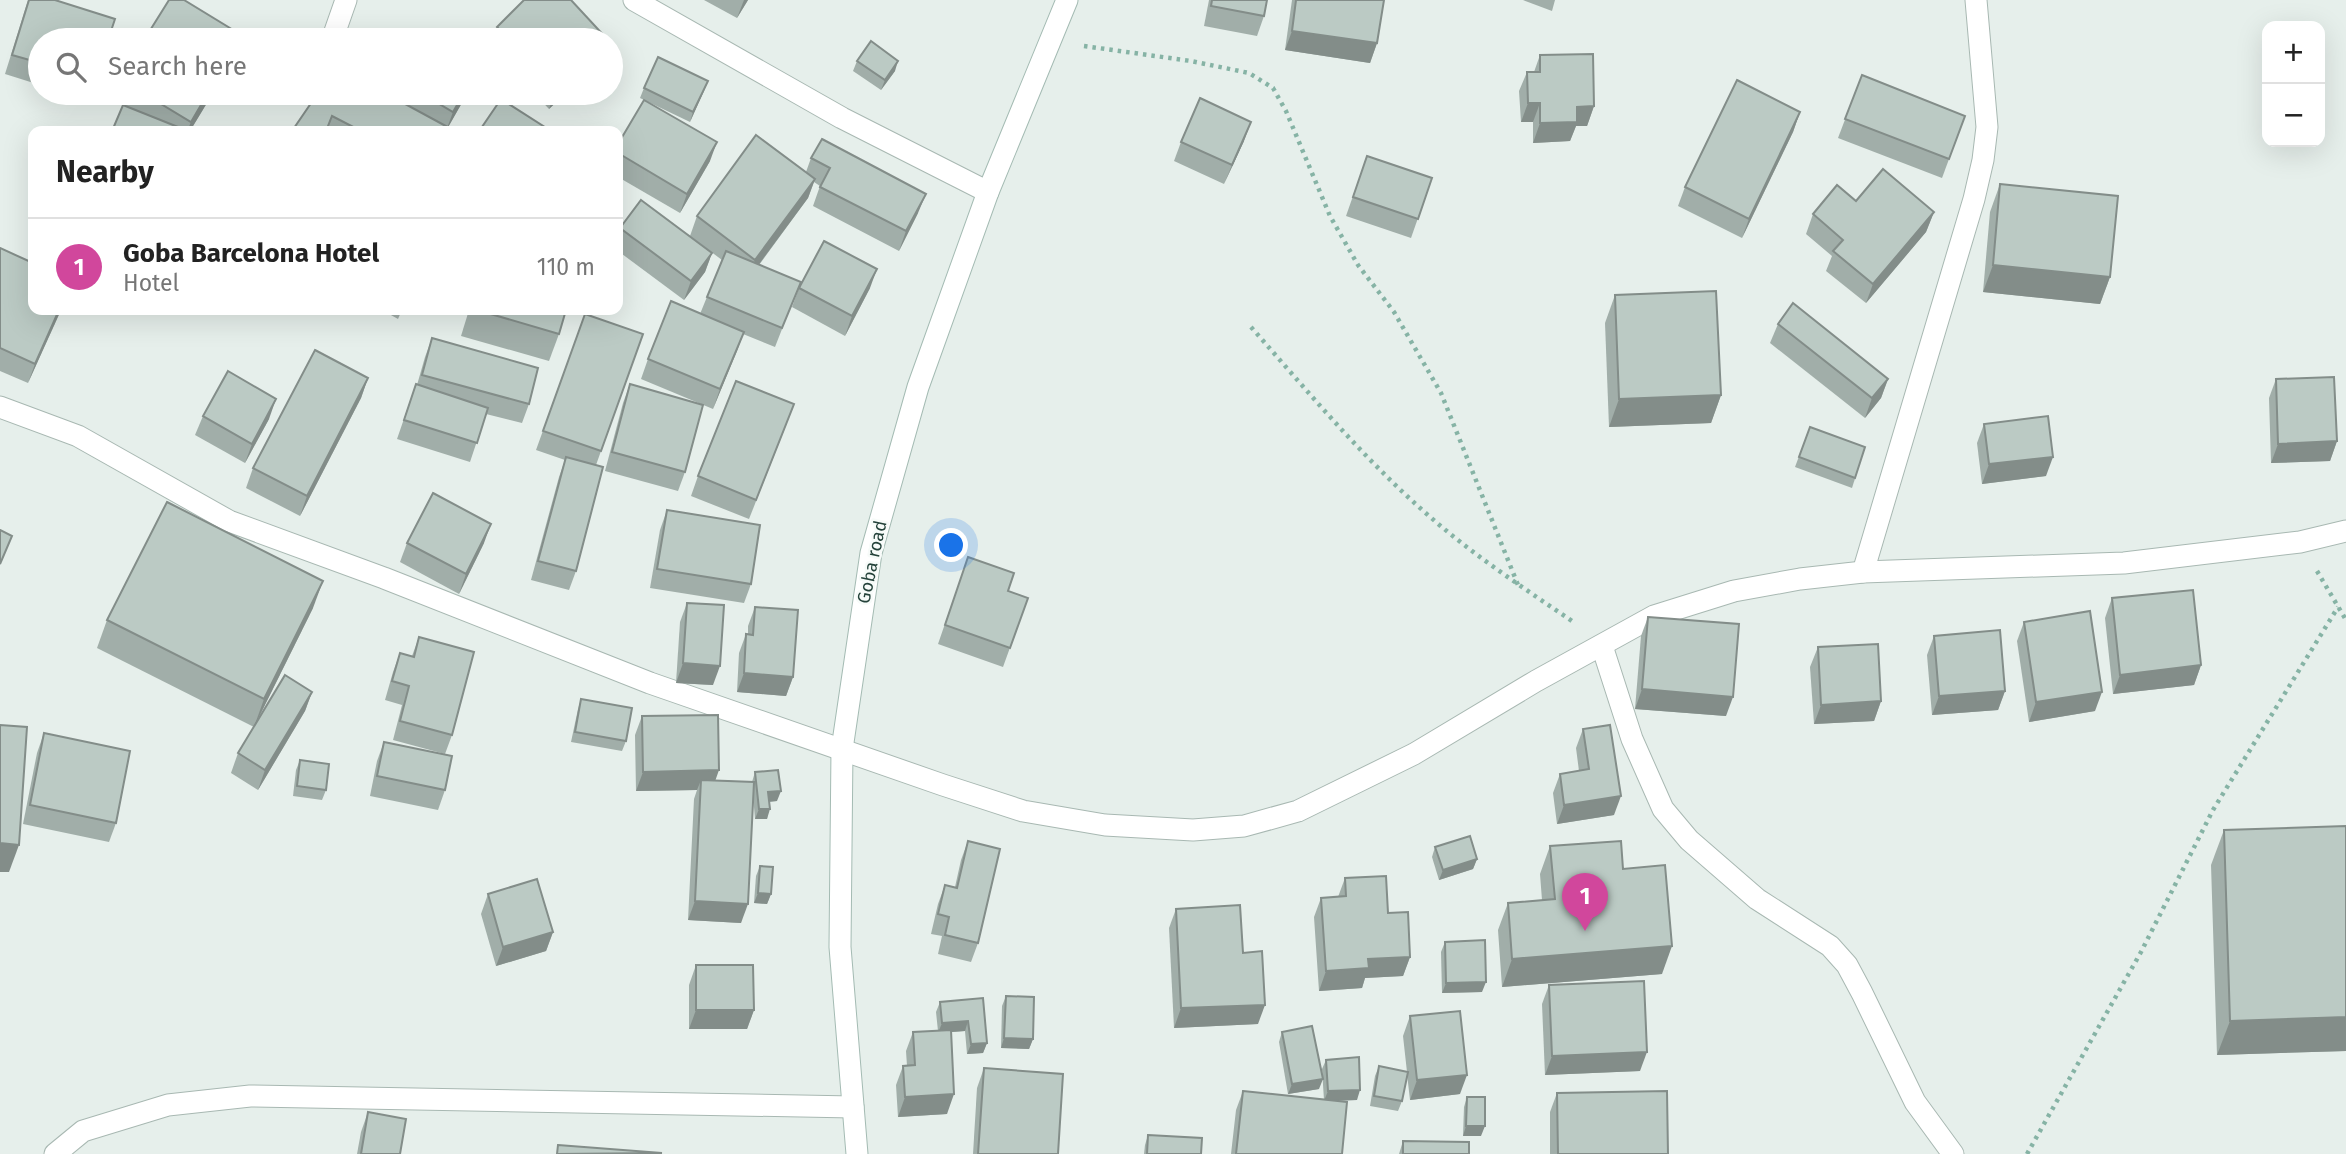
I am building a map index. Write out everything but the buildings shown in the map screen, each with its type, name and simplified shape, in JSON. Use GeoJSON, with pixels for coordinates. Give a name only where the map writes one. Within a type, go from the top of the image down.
{"type":"FeatureCollection","features":[{"type":"Feature","properties":{"kind":"street"},"geometry":{"type":"LineString","coordinates":[[336,28],[346,0]]}},
{"type":"Feature","properties":{"kind":"street"},"geometry":{"type":"LineString","coordinates":[[634,0],[842,118],[988,192]]}},
{"type":"Feature","properties":{"kind":"street","name":"Goba road"},"geometry":{"type":"LineString","coordinates":[[857,1154],[840,947],[842,749],[870,553],[918,387],[988,192],[1067,0]]}},
{"type":"Feature","properties":{"kind":"street"},"geometry":{"type":"LineString","coordinates":[[1863,572],[1974,199],[1983,160],[1987,127],[1976,0]]}},
{"type":"Feature","properties":{"kind":"street"},"geometry":{"type":"LineString","coordinates":[[0,407],[78,436],[229,521],[384,578],[650,683],[1023,811],[1105,825],[1193,830],[1244,826],[1298,811],[1414,754],[1536,681],[1654,616],[1734,591],[1800,579],[1863,572],[2124,563],[2300,542],[2346,531]]}},
{"type":"Feature","properties":{"kind":"street"},"geometry":{"type":"LineString","coordinates":[[1602,646],[1632,739],[1663,809],[1689,840],[1757,899],[1830,946],[1862,993],[1915,1102],[1953,1154]]}},
{"type":"Feature","properties":{"kind":"street"},"geometry":{"type":"LineString","coordinates":[[55,1154],[83,1132],[168,1105],[250,1096],[853,1107]]}},
{"type":"Feature","properties":{"kind":"path"},"geometry":{"type":"LineString","coordinates":[[1049,43],[1119,50],[1249,73],[1273,88],[1286,111],[1330,216],[1358,265],[1394,312],[1441,393],[1518,585]]}},
{"type":"Feature","properties":{"kind":"path"},"geometry":{"type":"LineString","coordinates":[[1251,327],[1353,443],[1436,522],[1518,585],[1579,625],[1602,646]]}},
{"type":"Feature","properties":{"kind":"path"},"geometry":{"type":"LineString","coordinates":[[2300,542],[2346,620]]}},
{"type":"Feature","properties":{"kind":"path"},"geometry":{"type":"LineString","coordinates":[[2027,1154],[2141,952],[2213,810],[2338,607]]}},
{"type":"Feature","properties":{"kind":"place","name":"Goba Barcelona Hotel"},"geometry":{"type":"Point","coordinates":[1585,931]}}]}
